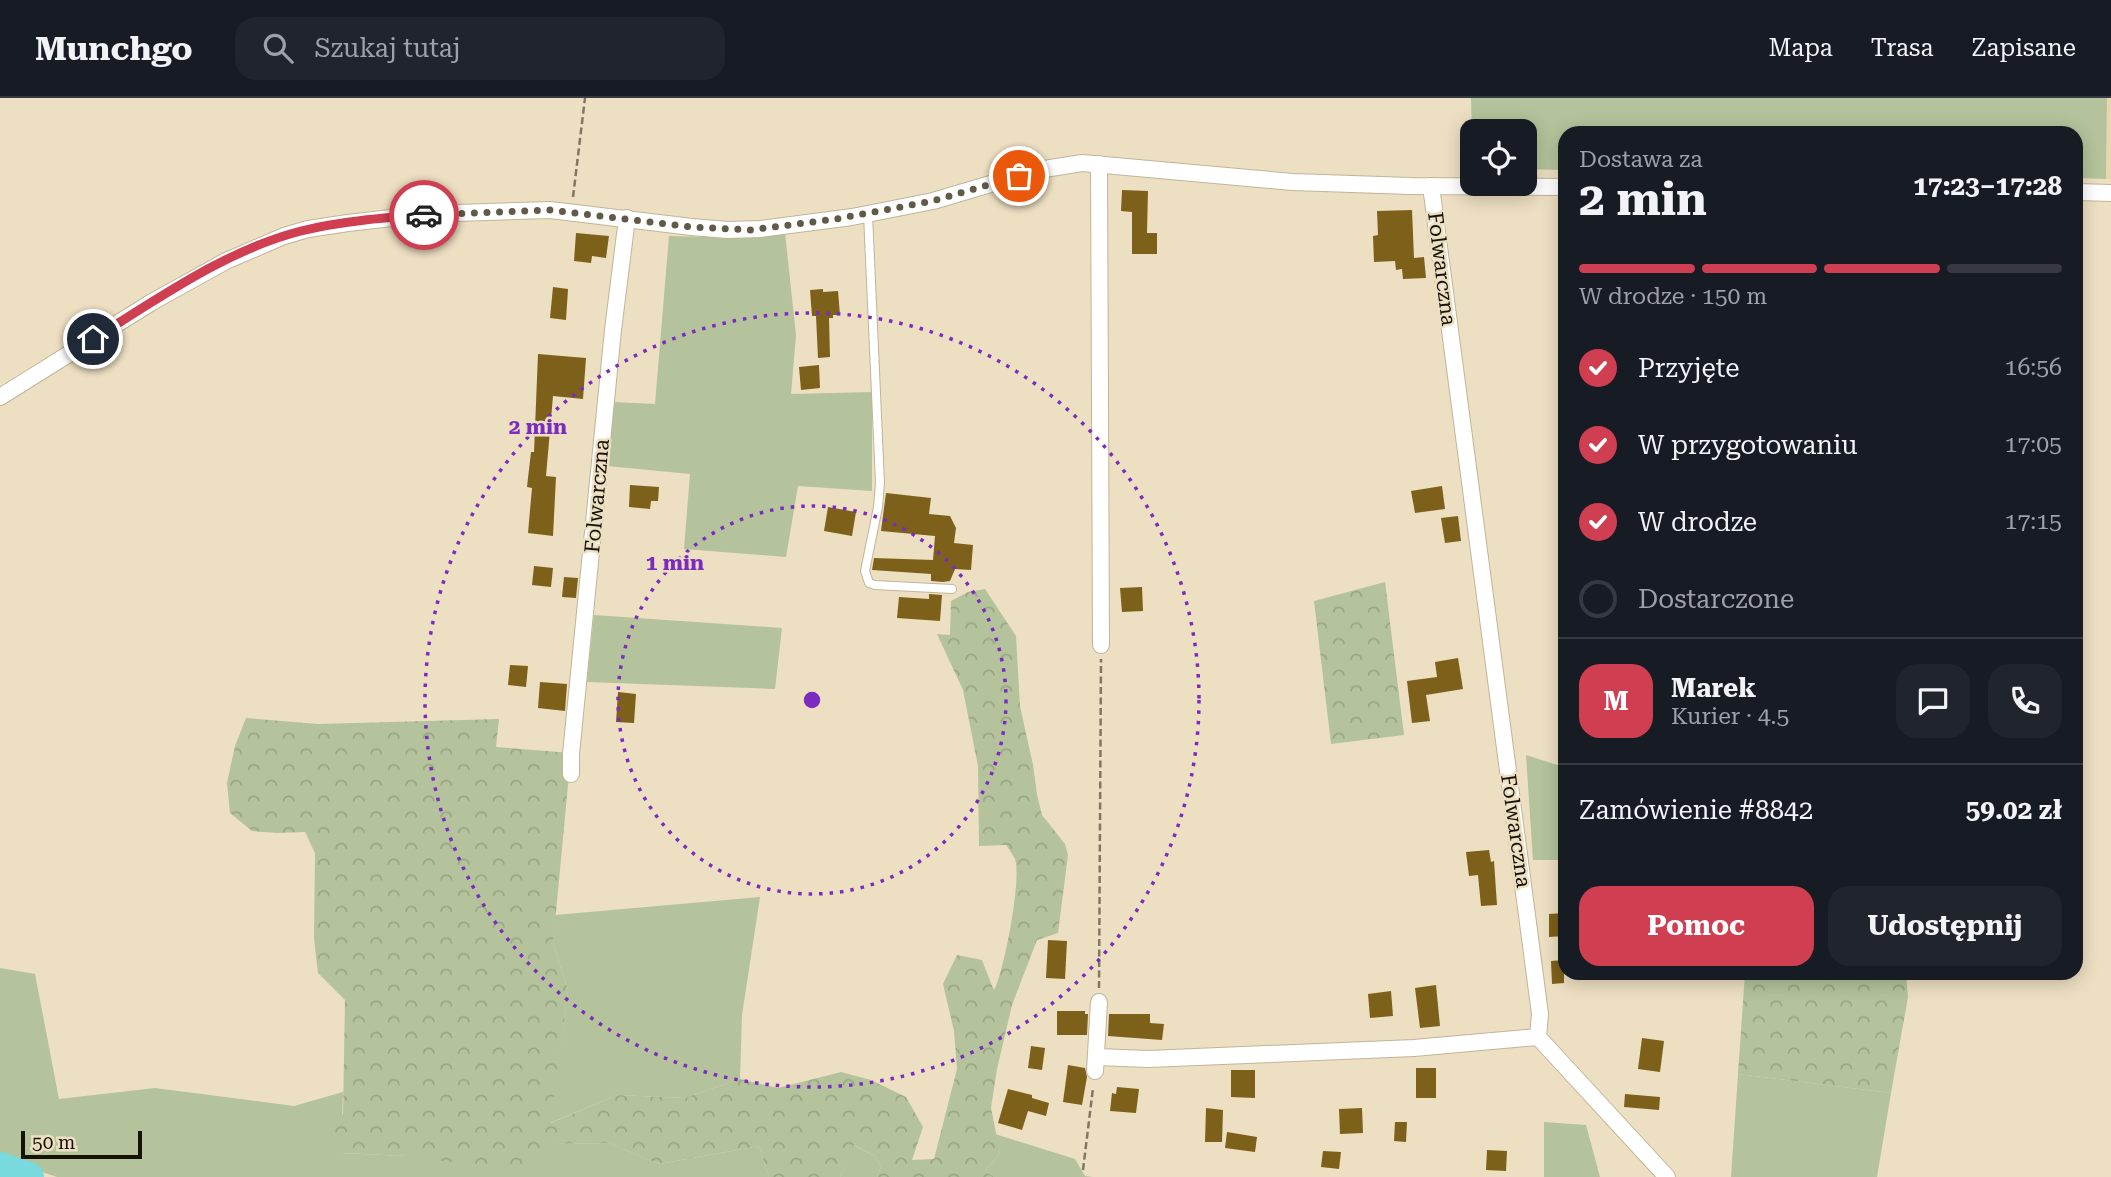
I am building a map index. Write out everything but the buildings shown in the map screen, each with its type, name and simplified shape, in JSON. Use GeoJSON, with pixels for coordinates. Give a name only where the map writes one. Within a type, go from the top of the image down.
{"type":"FeatureCollection","features":[{"type":"Feature","properties":{"kind":"street","name":"Folwarczna"},"geometry":{"type":"LineString","coordinates":[[0,397],[198,275],[253,248],[318,227],[396,217],[510,210],[571,211],[692,227],[750,230],[868,214],[949,197],[1046,168],[1076,164],[1252,180],[1558,187]]}},
{"type":"Feature","properties":{"kind":"street"},"geometry":{"type":"LineString","coordinates":[[1099,164],[1101,645]]}},
{"type":"Feature","properties":{"kind":"street","name":"Folwarczna"},"geometry":{"type":"LineString","coordinates":[[1432,186],[1541,1021],[1538,1037]]}},
{"type":"Feature","properties":{"kind":"street"},"geometry":{"type":"LineString","coordinates":[[2083,192],[2111,193]]}},
{"type":"Feature","properties":{"kind":"street","name":"Folwarczna"},"geometry":{"type":"LineString","coordinates":[[571,774],[602,434],[626,218]]}},
{"type":"Feature","properties":{"kind":"street"},"geometry":{"type":"LineString","coordinates":[[1099,1002],[1096,1064],[1156,1058],[1393,1049],[1538,1037],[1667,1177]]}},
{"type":"Feature","properties":{"kind":"lane"},"geometry":{"type":"LineString","coordinates":[[868,214],[880,483],[878,507],[866,559],[866,577],[869,583],[875,585],[952,589]]}},
{"type":"Feature","properties":{"kind":"path"},"geometry":{"type":"LineString","coordinates":[[571,211],[585,98]]}},
{"type":"Feature","properties":{"kind":"path"},"geometry":{"type":"LineString","coordinates":[[1099,1002],[1101,645]]}},
{"type":"Feature","properties":{"kind":"path"},"geometry":{"type":"LineString","coordinates":[[1083,1170],[1096,1064]]}},
{"type":"Feature","properties":{"kind":"shaded area"},"geometry":{"type":"Polygon","coordinates":[[[2107,98],[2111,98],[2111,179],[2106,179],[2107,98]]]}},
{"type":"Feature","properties":{"kind":"green space"},"geometry":{"type":"Polygon","coordinates":[[[1471,98],[2107,98],[2106,179],[2083,178],[2083,126],[1558,126],[1558,170],[1537,169],[1537,119],[1472,119],[1471,98]]]}},
{"type":"Feature","properties":{"kind":"green space"},"geometry":{"type":"Polygon","coordinates":[[[785,233],[796,335],[791,394],[872,392],[872,491],[798,486],[786,557],[684,549],[690,474],[607,466],[613,402],[655,404],[669,236],[743,238],[785,233]]]}},
{"type":"Feature","properties":{"kind":"green space"},"geometry":{"type":"Polygon","coordinates":[[[1385,582],[1404,735],[1331,744],[1314,601],[1385,582]]]}},
{"type":"Feature","properties":{"kind":"green space"},"geometry":{"type":"Polygon","coordinates":[[[985,589],[1016,636],[1020,706],[1037,795],[1042,815],[1065,844],[1068,855],[1058,933],[1037,940],[1012,1005],[997,1069],[991,1108],[1000,1153],[985,1171],[994,1177],[877,1177],[881,1167],[875,1156],[854,1145],[840,1177],[769,1177],[759,1146],[659,1164],[609,1143],[554,1144],[535,1173],[406,1156],[341,1153],[312,1130],[343,1114],[345,1000],[318,973],[314,939],[315,853],[305,832],[252,831],[230,813],[227,783],[235,746],[246,718],[318,724],[499,719],[496,747],[571,753],[553,944],[568,990],[551,1123],[617,1095],[685,1098],[740,1079],[778,1088],[841,1072],[871,1080],[906,1097],[923,1127],[912,1160],[934,1159],[957,1069],[954,1031],[943,984],[957,955],[982,960],[994,991],[1007,946],[1016,885],[1015,859],[1006,845],[979,846],[978,766],[963,690],[937,634],[950,635],[951,601],[968,592],[985,589]]]}},
{"type":"Feature","properties":{"kind":"green space"},"geometry":{"type":"Polygon","coordinates":[[[594,615],[782,628],[775,689],[587,682],[594,615]]]}},
{"type":"Feature","properties":{"kind":"green space"},"geometry":{"type":"Polygon","coordinates":[[[1526,755],[1558,765],[1558,860],[1533,860],[1526,755]]]}},
{"type":"Feature","properties":{"kind":"green space"},"geometry":{"type":"Polygon","coordinates":[[[760,897],[742,1015],[740,1079],[685,1098],[617,1095],[550,1123],[568,990],[553,944],[555,915],[760,897]]]}},
{"type":"Feature","properties":{"kind":"green space"},"geometry":{"type":"Polygon","coordinates":[[[0,968],[35,974],[59,1099],[155,1088],[294,1106],[343,1092],[341,1153],[406,1156],[554,1144],[609,1143],[659,1164],[759,1146],[769,1177],[57,1177],[0,1158],[0,968]]]}},
{"type":"Feature","properties":{"kind":"green space"},"geometry":{"type":"Polygon","coordinates":[[[1745,980],[1907,980],[1908,997],[1891,1093],[1738,1074],[1745,980]]]}},
{"type":"Feature","properties":{"kind":"green space"},"geometry":{"type":"Polygon","coordinates":[[[1738,1074],[1891,1093],[1877,1177],[1731,1177],[1738,1074]]]}},
{"type":"Feature","properties":{"kind":"green space"},"geometry":{"type":"Polygon","coordinates":[[[1544,1122],[1586,1125],[1600,1177],[1544,1177],[1544,1122]]]}},
{"type":"Feature","properties":{"kind":"green space"},"geometry":{"type":"Polygon","coordinates":[[[995,1134],[1075,1159],[1085,1176],[1093,1177],[994,1177],[985,1171],[1000,1153],[995,1134]]]}},
{"type":"Feature","properties":{"kind":"green space"},"geometry":{"type":"Polygon","coordinates":[[[853,1145],[875,1156],[881,1167],[877,1177],[840,1177],[853,1145]]]}},
{"type":"Feature","properties":{"kind":"waterway"},"geometry":{"type":"LineString","coordinates":[[0,1167],[29,1177]]}},
{"type":"Feature","properties":{"kind":"way so far"},"geometry":{"type":"LineString","coordinates":[[424,215],[550,210],[692,227],[750,230],[792,226],[933,201],[1019,176]]}},
{"type":"Feature","properties":{"kind":"route"},"geometry":{"type":"LineString","coordinates":[[93,339],[198,275],[274,239],[328,226],[424,215]]}}]}
